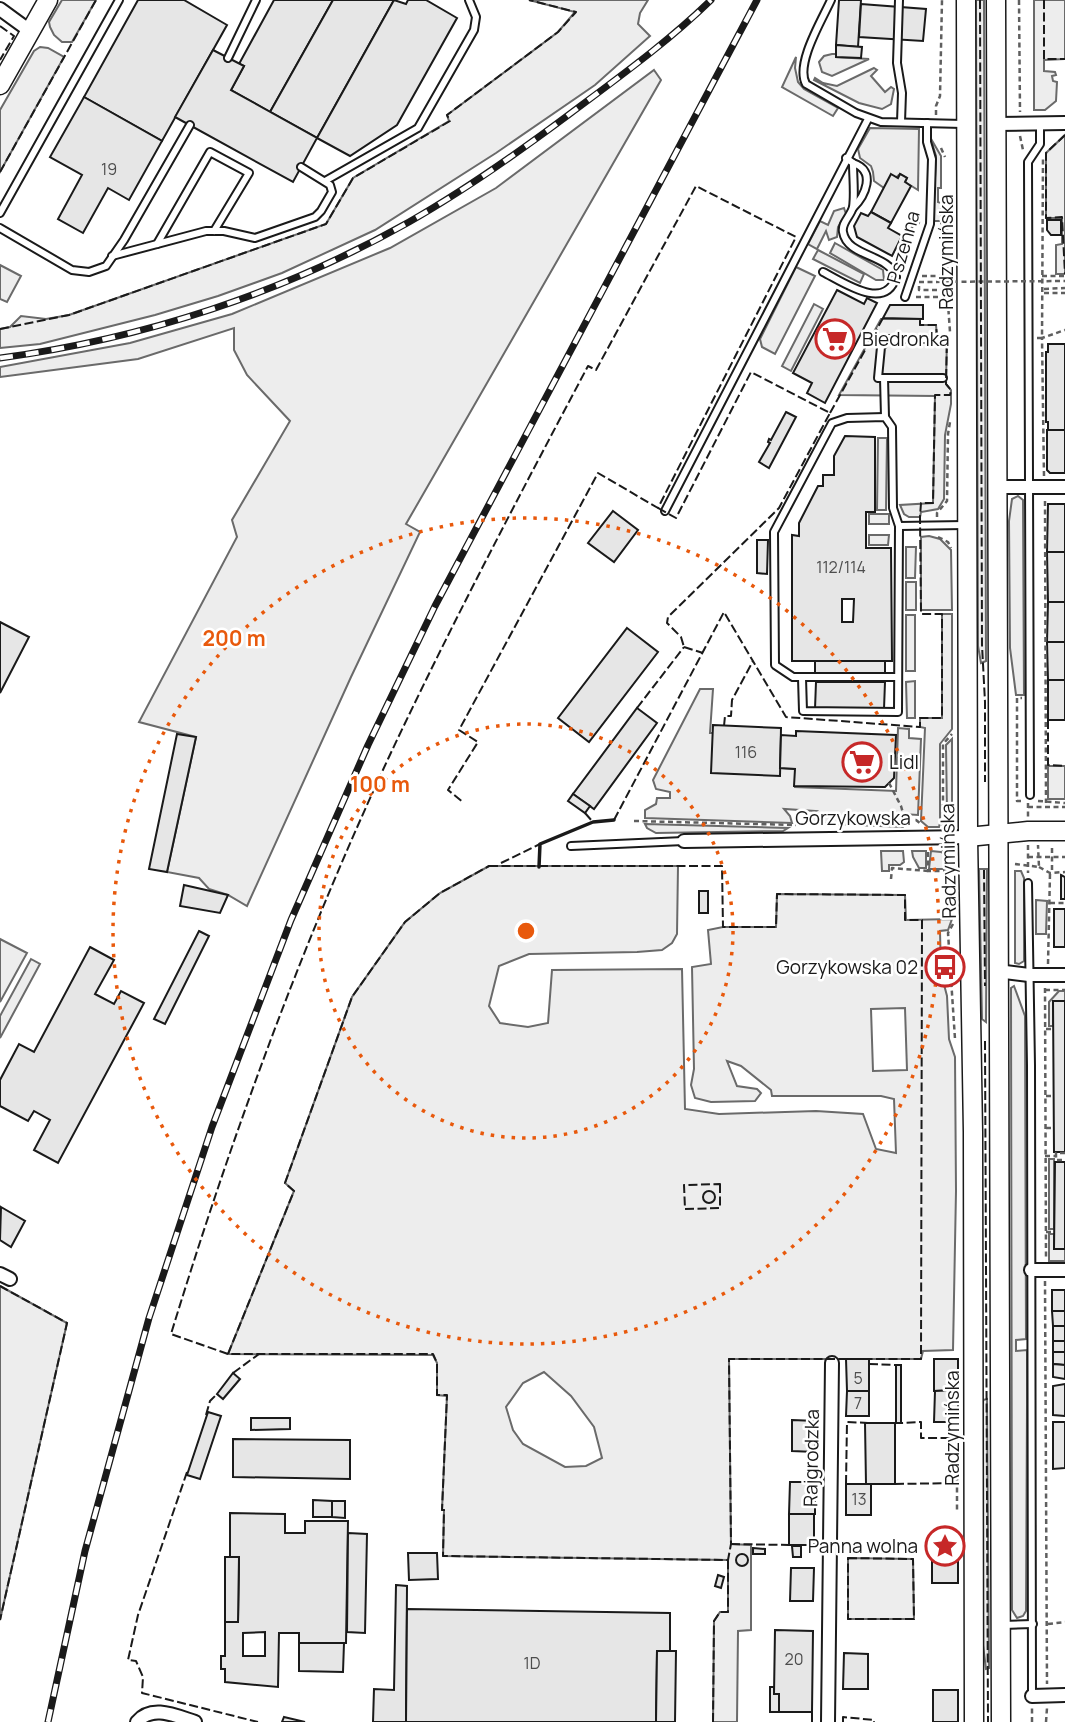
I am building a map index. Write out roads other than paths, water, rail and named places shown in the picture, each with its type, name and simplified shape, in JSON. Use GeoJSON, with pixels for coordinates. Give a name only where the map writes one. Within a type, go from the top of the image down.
{"type":"FeatureCollection","features":[{"type":"Feature","properties":{"kind":"main road"},"geometry":{"type":"LineString","coordinates":[[0,85],[48,0]]}},
{"type":"Feature","properties":{"kind":"main road","name":"Radzymińska"},"geometry":{"type":"LineString","coordinates":[[966,0],[974,1722]]}},
{"type":"Feature","properties":{"kind":"main road"},"geometry":{"type":"LineString","coordinates":[[996,0],[1001,1722]]}},
{"type":"Feature","properties":{"kind":"main road","name":"Gorzykowska"},"geometry":{"type":"LineString","coordinates":[[968,837],[1065,831]]}},
{"type":"Feature","properties":{"kind":"main road"},"geometry":{"type":"LineString","coordinates":[[971,1031],[998,1031]]}},
{"type":"Feature","properties":{"kind":"street"},"geometry":{"type":"LineString","coordinates":[[0,9],[30,31]]}},
{"type":"Feature","properties":{"kind":"street"},"geometry":{"type":"LineString","coordinates":[[995,124],[1065,123]]}},
{"type":"Feature","properties":{"kind":"street"},"geometry":{"type":"LineString","coordinates":[[997,487],[1065,487]]}},
{"type":"Feature","properties":{"kind":"street","name":"Gorzykowska"},"geometry":{"type":"LineString","coordinates":[[684,841],[968,837]]}},
{"type":"Feature","properties":{"kind":"street"},"geometry":{"type":"LineString","coordinates":[[997,971],[1029,975],[1065,975]]}},
{"type":"Feature","properties":{"kind":"street"},"geometry":{"type":"LineString","coordinates":[[1031,1270],[1065,1270]]}},
{"type":"Feature","properties":{"kind":"street","name":"Rajgrodzka"},"geometry":{"type":"LineString","coordinates":[[828,1722],[832,1363]]}},
{"type":"Feature","properties":{"kind":"street"},"geometry":{"type":"LineString","coordinates":[[1032,1696],[1065,1695]]}},
{"type":"Feature","properties":{"kind":"street"},"geometry":{"type":"LineString","coordinates":[[137,1722],[146,1714],[157,1712],[195,1722]]}},
{"type":"Feature","properties":{"kind":"lane"},"geometry":{"type":"LineString","coordinates":[[0,213],[119,0]]}},
{"type":"Feature","properties":{"kind":"lane"},"geometry":{"type":"LineString","coordinates":[[228,58],[255,2],[246,0]]}},
{"type":"Feature","properties":{"kind":"lane"},"geometry":{"type":"LineString","coordinates":[[325,181],[418,128],[474,30],[476,17],[469,0]]}},
{"type":"Feature","properties":{"kind":"lane"},"geometry":{"type":"LineString","coordinates":[[831,0],[805,59],[802,76],[813,89],[868,119],[881,122],[966,124]]}},
{"type":"Feature","properties":{"kind":"lane"},"geometry":{"type":"LineString","coordinates":[[899,0],[897,63],[902,93],[901,122]]}},
{"type":"Feature","properties":{"kind":"lane"},"geometry":{"type":"LineString","coordinates":[[665,511],[868,119]]}},
{"type":"Feature","properties":{"kind":"lane","name":"Pszenna"},"geometry":{"type":"LineString","coordinates":[[905,297],[930,224],[932,159],[927,142],[926,123]]}},
{"type":"Feature","properties":{"kind":"lane"},"geometry":{"type":"LineString","coordinates":[[1030,795],[1028,162],[1040,144],[1041,123]]}},
{"type":"Feature","properties":{"kind":"lane"},"geometry":{"type":"LineString","coordinates":[[0,228],[72,270],[89,272],[106,266],[190,125]]}},
{"type":"Feature","properties":{"kind":"lane"},"geometry":{"type":"LineString","coordinates":[[156,244],[210,152],[249,173],[214,231]]}},
{"type":"Feature","properties":{"kind":"lane"},"geometry":{"type":"LineString","coordinates":[[822,272],[860,291],[877,294],[885,292],[894,281],[894,270],[852,246],[846,239],[844,225],[853,208],[864,198],[867,186],[865,173],[860,165],[846,158]]}},
{"type":"Feature","properties":{"kind":"lane"},"geometry":{"type":"LineString","coordinates":[[853,163],[853,208]]}},
{"type":"Feature","properties":{"kind":"lane"},"geometry":{"type":"LineString","coordinates":[[112,257],[206,231],[255,238],[315,217],[332,191],[325,181],[301,167]]}},
{"type":"Feature","properties":{"kind":"lane"},"geometry":{"type":"LineString","coordinates":[[930,339],[888,339],[881,348],[878,378],[943,378]]}},
{"type":"Feature","properties":{"kind":"lane"},"geometry":{"type":"LineString","coordinates":[[802,678],[803,711],[898,712],[899,526],[893,508],[892,427],[885,416],[884,378]]}},
{"type":"Feature","properties":{"kind":"lane"},"geometry":{"type":"LineString","coordinates":[[885,416],[848,418],[832,423],[774,531],[775,666],[793,677],[802,678],[898,677]]}},
{"type":"Feature","properties":{"kind":"lane"},"geometry":{"type":"LineString","coordinates":[[899,526],[967,524]]}},
{"type":"Feature","properties":{"kind":"lane"},"geometry":{"type":"LineString","coordinates":[[571,846],[684,841]]}},
{"type":"Feature","properties":{"kind":"lane"},"geometry":{"type":"LineString","coordinates":[[1028,883],[1032,1696]]}},
{"type":"Feature","properties":{"kind":"lane"},"geometry":{"type":"LineString","coordinates":[[1000,1625],[1033,1624]]}},
{"type":"Feature","properties":{"kind":"railway"},"geometry":{"type":"LineString","coordinates":[[0,358],[107,339],[211,310],[312,271],[361,247],[430,210],[512,156],[643,59],[711,0]]}},
{"type":"Feature","properties":{"kind":"railway"},"geometry":{"type":"LineString","coordinates":[[48,1722],[85,1551],[149,1318],[212,1127],[291,920],[368,745],[435,606],[757,0]]}},
{"type":"Feature","properties":{"kind":"place","name":"Biedronka"},"geometry":{"type":"Point","coordinates":[835,339]}},
{"type":"Feature","properties":{"kind":"place","name":"Lidl"},"geometry":{"type":"Point","coordinates":[862,762]}},
{"type":"Feature","properties":{"kind":"place","name":"Gorzykowska 02"},"geometry":{"type":"Point","coordinates":[945,967]}},
{"type":"Feature","properties":{"kind":"place","name":"Panna wolna"},"geometry":{"type":"Point","coordinates":[945,1546]}}]}
